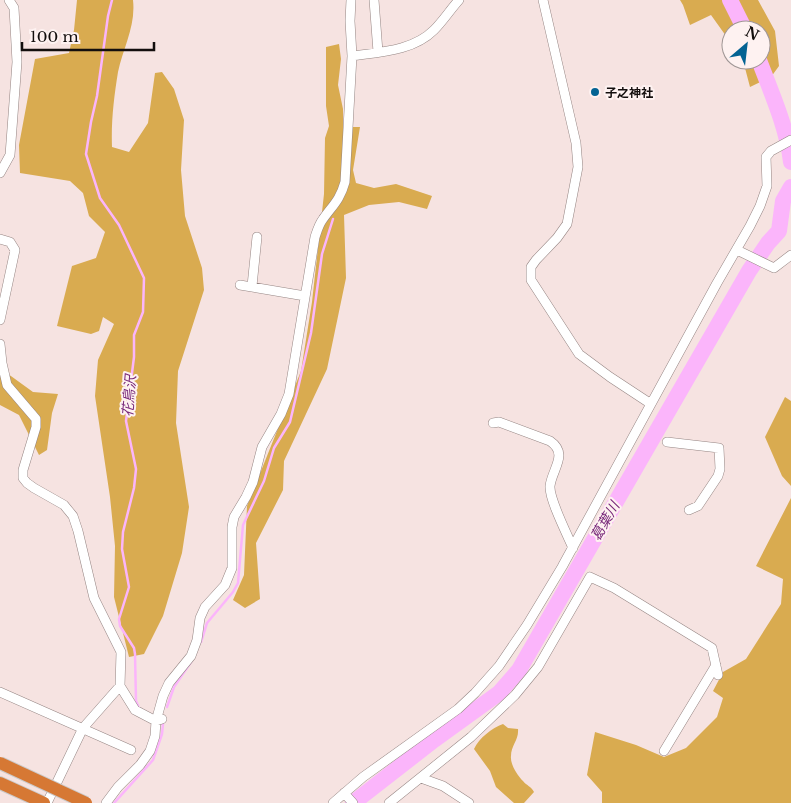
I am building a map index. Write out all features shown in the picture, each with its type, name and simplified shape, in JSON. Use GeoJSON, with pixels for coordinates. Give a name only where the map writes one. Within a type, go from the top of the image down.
{"type":"FeatureCollection","features":[{"type":"Feature","properties":{"kind":"highway"},"geometry":{"type":"LineString","coordinates":[[0,763],[86,803]]}},
{"type":"Feature","properties":{"kind":"highway"},"geometry":{"type":"LineString","coordinates":[[0,783],[45,803]]}},
{"type":"Feature","properties":{"kind":"street"},"geometry":{"type":"LineString","coordinates":[[0,173],[10,154],[17,62],[14,8],[9,0]]}},
{"type":"Feature","properties":{"kind":"street"},"geometry":{"type":"LineString","coordinates":[[106,803],[114,791],[140,765],[150,751],[159,720],[163,696],[169,683],[191,656],[197,640],[200,618],[205,607],[225,585],[232,568],[232,527],[234,516],[253,482],[262,447],[289,394],[315,237],[322,220],[333,208],[342,193],[345,182],[352,56],[351,0]]}},
{"type":"Feature","properties":{"kind":"street"},"geometry":{"type":"LineString","coordinates":[[374,0],[378,52]]}},
{"type":"Feature","properties":{"kind":"street"},"geometry":{"type":"LineString","coordinates":[[352,56],[402,48],[420,41],[433,31],[459,0]]}},
{"type":"Feature","properties":{"kind":"street"},"geometry":{"type":"LineString","coordinates":[[543,0],[576,143],[578,167],[570,215],[557,238],[531,267],[531,280],[580,354],[610,377],[651,404]]}},
{"type":"Feature","properties":{"kind":"street"},"geometry":{"type":"LineString","coordinates":[[334,803],[458,709],[499,666],[573,548],[717,283],[739,251],[767,186],[766,158],[771,151],[791,140]]}},
{"type":"Feature","properties":{"kind":"street"},"geometry":{"type":"LineString","coordinates":[[252,286],[257,237]]}},
{"type":"Feature","properties":{"kind":"street"},"geometry":{"type":"LineString","coordinates":[[0,238],[10,242],[15,250],[0,320]]}},
{"type":"Feature","properties":{"kind":"street"},"geometry":{"type":"LineString","coordinates":[[739,251],[771,268],[774,268],[791,255]]}},
{"type":"Feature","properties":{"kind":"street"},"geometry":{"type":"LineString","coordinates":[[240,285],[305,296]]}},
{"type":"Feature","properties":{"kind":"street"},"geometry":{"type":"LineString","coordinates":[[0,344],[7,385],[36,419],[36,427],[23,470],[23,478],[26,483],[64,505],[73,516],[94,598],[121,652],[120,686],[135,710],[159,720]]}},
{"type":"Feature","properties":{"kind":"street"},"geometry":{"type":"LineString","coordinates":[[493,423],[499,422],[556,444],[559,451],[558,460],[550,487],[552,498],[573,548]]}},
{"type":"Feature","properties":{"kind":"street"},"geometry":{"type":"LineString","coordinates":[[667,442],[719,448],[720,469],[718,476],[698,506],[689,510]]}},
{"type":"Feature","properties":{"kind":"street"},"geometry":{"type":"LineString","coordinates":[[389,803],[471,737],[515,695],[538,667],[590,577],[614,588],[712,648],[717,670],[664,751]]}},
{"type":"Feature","properties":{"kind":"street"},"geometry":{"type":"LineString","coordinates":[[45,803],[83,728],[120,686]]}},
{"type":"Feature","properties":{"kind":"street"},"geometry":{"type":"LineString","coordinates":[[0,692],[131,750]]}},
{"type":"Feature","properties":{"kind":"street"},"geometry":{"type":"LineString","coordinates":[[421,778],[442,786],[469,803]]}},
{"type":"Feature","properties":{"kind":"street"},"geometry":{"type":"LineString","coordinates":[[345,794],[353,803]]}},
{"type":"Feature","properties":{"kind":"shaded area"},"geometry":{"type":"Polygon","coordinates":[[[77,0],[133,0],[133,19],[120,63],[114,100],[112,147],[129,152],[148,123],[155,73],[162,72],[174,89],[184,120],[181,170],[185,216],[202,268],[204,290],[178,371],[176,423],[189,507],[182,553],[163,616],[144,654],[129,657],[114,597],[115,546],[110,497],[95,396],[98,360],[114,324],[103,317],[99,331],[91,334],[57,326],[72,266],[96,258],[105,232],[89,216],[83,193],[70,181],[20,173],[19,145],[35,59],[69,53],[74,30],[77,0]]]}},
{"type":"Feature","properties":{"kind":"shaded area"},"geometry":{"type":"Polygon","coordinates":[[[680,0],[758,0],[769,20],[721,20],[721,29],[711,15],[690,25],[680,0]]]}},
{"type":"Feature","properties":{"kind":"shaded area"},"geometry":{"type":"Polygon","coordinates":[[[771,24],[775,31],[779,66],[771,77],[750,87],[746,70],[771,70],[771,24]]]}},
{"type":"Feature","properties":{"kind":"shaded area"},"geometry":{"type":"Polygon","coordinates":[[[339,44],[341,59],[338,85],[343,109],[343,127],[360,127],[353,170],[356,183],[374,188],[396,184],[432,196],[427,209],[399,202],[369,205],[344,215],[346,278],[327,369],[284,461],[283,490],[256,543],[260,599],[245,608],[233,600],[244,575],[247,506],[301,371],[312,302],[324,194],[325,138],[329,126],[326,106],[326,47],[339,44]]]}},
{"type":"Feature","properties":{"kind":"shaded area"},"geometry":{"type":"Polygon","coordinates":[[[0,349],[4,371],[33,392],[58,394],[52,413],[47,450],[39,455],[19,415],[0,405],[0,349]]]}},
{"type":"Feature","properties":{"kind":"shaded area"},"geometry":{"type":"Polygon","coordinates":[[[785,397],[791,401],[791,486],[782,476],[765,437],[785,397]]]}},
{"type":"Feature","properties":{"kind":"shaded area"},"geometry":{"type":"Polygon","coordinates":[[[791,498],[791,803],[602,803],[602,792],[587,775],[595,732],[636,745],[664,757],[686,748],[717,717],[723,698],[713,691],[723,672],[746,659],[781,604],[783,579],[756,566],[791,498]]]}},
{"type":"Feature","properties":{"kind":"shaded area"},"geometry":{"type":"Polygon","coordinates":[[[503,724],[508,728],[518,729],[511,752],[511,759],[518,776],[534,792],[524,803],[514,803],[496,787],[490,771],[474,749],[486,734],[503,724]]]}},
{"type":"Feature","properties":{"kind":"waterway","name":"花鳥沢"},"geometry":{"type":"LineString","coordinates":[[112,0],[86,154],[100,198],[119,225],[144,278],[143,312],[134,335],[134,357],[126,421],[136,469],[134,488],[123,532],[122,549],[129,587],[119,619],[120,626],[134,648],[136,701],[139,708]]}},
{"type":"Feature","properties":{"kind":"waterway","name":"葛葉川"},"geometry":{"type":"LineString","coordinates":[[730,0],[740,20]]}},
{"type":"Feature","properties":{"kind":"waterway","name":"葛葉川"},"geometry":{"type":"LineString","coordinates":[[763,70],[782,123],[791,162]]}},
{"type":"Feature","properties":{"kind":"waterway","name":"葛葉川"},"geometry":{"type":"LineString","coordinates":[[353,803],[434,740],[499,693],[519,670],[749,271],[768,243],[779,231],[783,201],[791,187]]}},
{"type":"Feature","properties":{"kind":"waterway"},"geometry":{"type":"LineString","coordinates":[[201,642],[207,623],[233,592],[238,583],[243,525],[264,481],[274,448],[290,422],[311,333],[322,254],[333,219]]}},
{"type":"Feature","properties":{"kind":"waterway"},"geometry":{"type":"LineString","coordinates":[[167,707],[174,687],[191,662]]}},
{"type":"Feature","properties":{"kind":"waterway","name":"花鳥沢"},"geometry":{"type":"LineString","coordinates":[[114,803],[153,760],[162,734],[163,724],[160,722]]}},
{"type":"Feature","properties":{"kind":"place","name":"子之神社"},"geometry":{"type":"Point","coordinates":[595,92]}}]}
